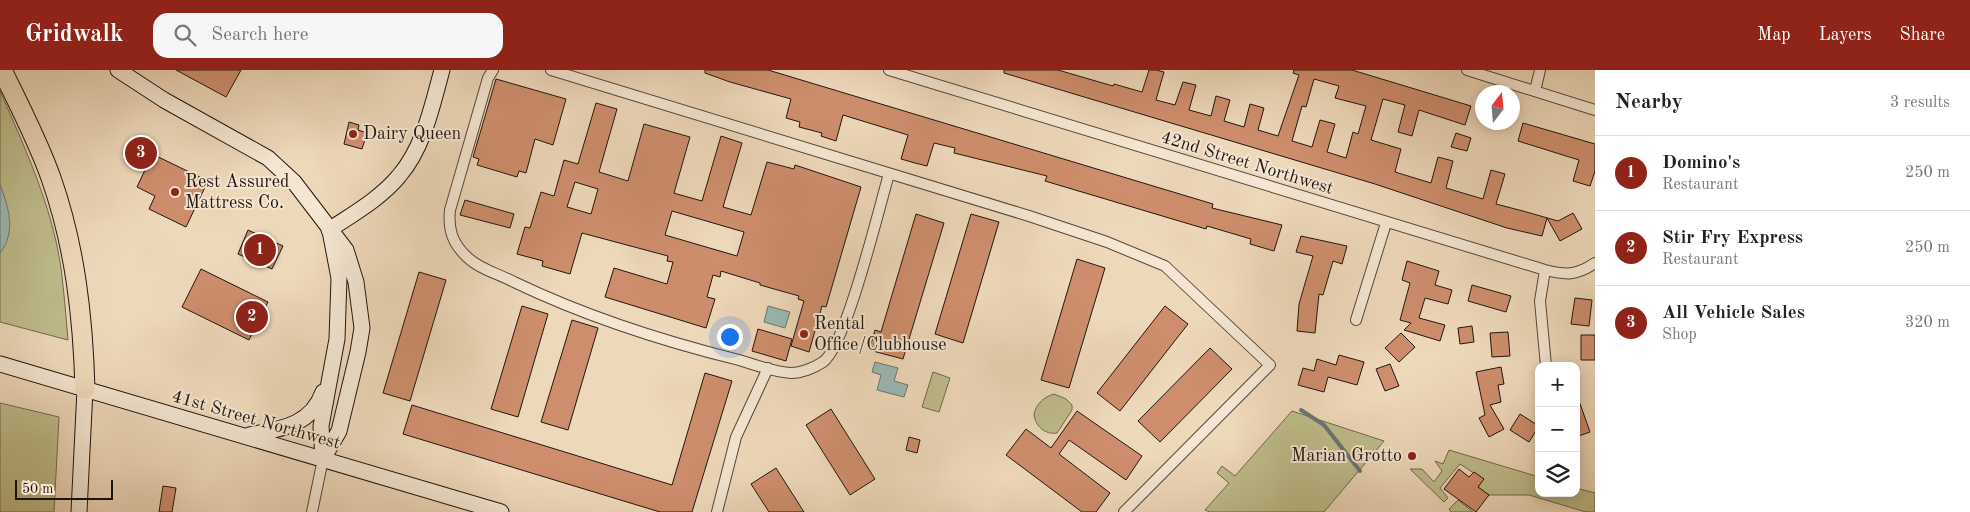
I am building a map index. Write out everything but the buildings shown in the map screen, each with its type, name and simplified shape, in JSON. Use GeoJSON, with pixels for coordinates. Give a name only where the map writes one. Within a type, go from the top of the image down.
{"type":"FeatureCollection","features":[{"type":"Feature","properties":{"kind":"highway"},"geometry":{"type":"LineString","coordinates":[[2,70],[50,177],[66,230],[79,301],[85,389]]}},
{"type":"Feature","properties":{"kind":"street"},"geometry":{"type":"LineString","coordinates":[[118,70],[164,100],[268,158],[294,182],[346,250],[356,282],[361,314],[358,352],[339,431],[323,459]]}},
{"type":"Feature","properties":{"kind":"street"},"geometry":{"type":"LineString","coordinates":[[329,230],[369,202],[400,176],[417,148],[442,70]]}},
{"type":"Feature","properties":{"kind":"street"},"geometry":{"type":"LineString","coordinates":[[493,70],[488,78],[450,210],[448,225],[451,238],[467,257],[475,263],[581,313],[718,355],[768,368],[797,372],[818,365],[828,356],[847,315],[889,174]]}},
{"type":"Feature","properties":{"kind":"street"},"geometry":{"type":"LineString","coordinates":[[551,70],[1038,219],[1149,258],[1177,276],[1270,365],[1124,512]]}},
{"type":"Feature","properties":{"kind":"street","name":"42nd Street Northwest"},"geometry":{"type":"LineString","coordinates":[[889,70],[1545,270],[1564,274],[1582,272],[1595,263]]}},
{"type":"Feature","properties":{"kind":"street"},"geometry":{"type":"LineString","coordinates":[[1468,70],[1595,110]]}},
{"type":"Feature","properties":{"kind":"street"},"geometry":{"type":"LineString","coordinates":[[1535,91],[1540,70]]}},
{"type":"Feature","properties":{"kind":"street"},"geometry":{"type":"LineString","coordinates":[[1356,320],[1386,223]]}},
{"type":"Feature","properties":{"kind":"street"},"geometry":{"type":"LineString","coordinates":[[312,512],[323,459],[321,426],[337,339],[339,278],[329,230]]}},
{"type":"Feature","properties":{"kind":"street"},"geometry":{"type":"LineString","coordinates":[[1545,270],[1540,301],[1546,362]]}},
{"type":"Feature","properties":{"kind":"street"},"geometry":{"type":"LineString","coordinates":[[337,339],[349,344],[358,352]]}},
{"type":"Feature","properties":{"kind":"street","name":"41st Street Northwest"},"geometry":{"type":"LineString","coordinates":[[0,364],[501,512]]}},
{"type":"Feature","properties":{"kind":"street"},"geometry":{"type":"LineString","coordinates":[[717,512],[736,436],[768,368]]}},
{"type":"Feature","properties":{"kind":"street"},"geometry":{"type":"LineString","coordinates":[[244,436],[295,425],[303,419],[321,398],[332,369]]}},
{"type":"Feature","properties":{"kind":"street"},"geometry":{"type":"LineString","coordinates":[[79,512],[85,389]]}},
{"type":"Feature","properties":{"kind":"shaded area"},"geometry":{"type":"Polygon","coordinates":[[[0,91],[19,134],[51,222],[61,268],[68,340],[0,322],[0,91]]]}},
{"type":"Feature","properties":{"kind":"shaded area"},"geometry":{"type":"Polygon","coordinates":[[[933,372],[950,378],[939,412],[922,407],[933,372]]]}},
{"type":"Feature","properties":{"kind":"shaded area"},"geometry":{"type":"Polygon","coordinates":[[[1054,394],[1066,399],[1072,405],[1072,410],[1057,433],[1048,433],[1041,429],[1036,422],[1034,414],[1041,401],[1054,394]]]}},
{"type":"Feature","properties":{"kind":"shaded area"},"geometry":{"type":"Polygon","coordinates":[[[0,403],[59,417],[54,512],[0,512],[0,403]]]}},
{"type":"Feature","properties":{"kind":"shaded area"},"geometry":{"type":"Polygon","coordinates":[[[1292,411],[1384,441],[1324,512],[1210,512],[1205,510],[1229,483],[1217,473],[1222,466],[1235,476],[1292,411]]]}},
{"type":"Feature","properties":{"kind":"shaded area"},"geometry":{"type":"Polygon","coordinates":[[[1449,450],[1535,476],[1535,497],[1529,495],[1489,495],[1478,487],[1483,479],[1460,464],[1440,488],[1448,498],[1444,502],[1410,469],[1422,469],[1434,482],[1442,471],[1435,461],[1443,464],[1449,450]]]}},
{"type":"Feature","properties":{"kind":"shaded area"},"geometry":{"type":"Polygon","coordinates":[[[1580,489],[1595,493],[1595,512],[1586,512],[1536,497],[1580,497],[1580,489]]]}},
{"type":"Feature","properties":{"kind":"shaded area"},"geometry":{"type":"Polygon","coordinates":[[[1458,500],[1473,512],[1451,512],[1449,509],[1458,500]]]}},
{"type":"Feature","properties":{"kind":"water"},"geometry":{"type":"Polygon","coordinates":[[[0,184],[6,201],[10,228],[5,245],[0,253],[0,184]]]}},
{"type":"Feature","properties":{"kind":"water"},"geometry":{"type":"Polygon","coordinates":[[[768,306],[790,312],[785,328],[764,322],[768,306]]]}},
{"type":"Feature","properties":{"kind":"water"},"geometry":{"type":"Polygon","coordinates":[[[875,362],[898,368],[894,381],[908,385],[904,397],[877,390],[881,375],[872,372],[875,362]]]}},
{"type":"Feature","properties":{"kind":"waterway"},"geometry":{"type":"LineString","coordinates":[[1301,410],[1324,425],[1360,471]]}},
{"type":"Feature","properties":{"kind":"place","name":"Dairy Queen"},"geometry":{"type":"Point","coordinates":[353,134]}},
{"type":"Feature","properties":{"kind":"place","name":"All Vehicle Sales"},"geometry":{"type":"Point","coordinates":[141,153]}},
{"type":"Feature","properties":{"kind":"place","name":"Rest Assured Mattress Co."},"geometry":{"type":"Point","coordinates":[175,192]}},
{"type":"Feature","properties":{"kind":"place","name":"Domino's"},"geometry":{"type":"Point","coordinates":[260,250]}},
{"type":"Feature","properties":{"kind":"place","name":"Stir Fry Express"},"geometry":{"type":"Point","coordinates":[252,317]}},
{"type":"Feature","properties":{"kind":"place","name":"Rental Office/Clubhouse"},"geometry":{"type":"Point","coordinates":[804,334]}},
{"type":"Feature","properties":{"kind":"place","name":"Marian Grotto"},"geometry":{"type":"Point","coordinates":[1412,456]}}]}
